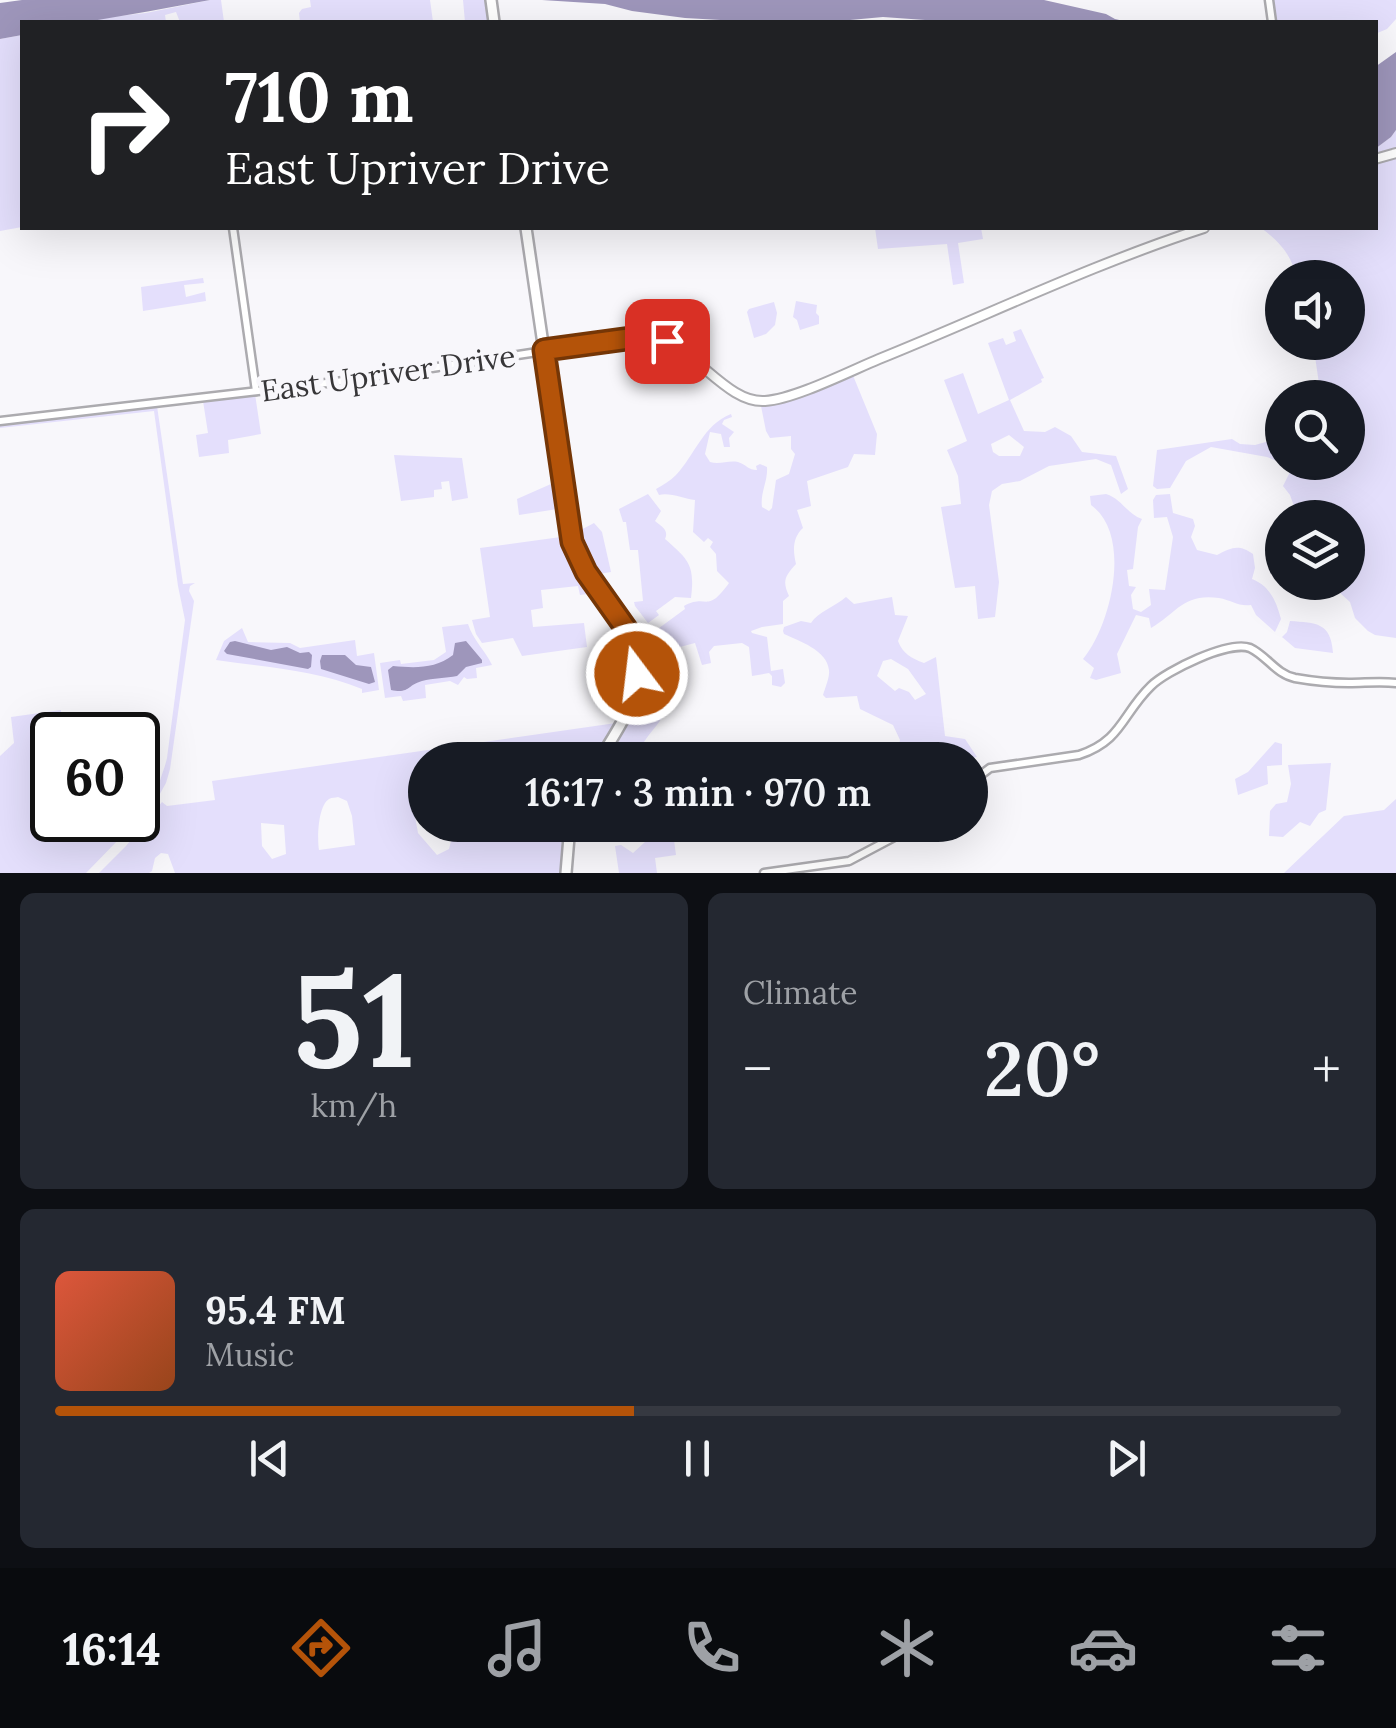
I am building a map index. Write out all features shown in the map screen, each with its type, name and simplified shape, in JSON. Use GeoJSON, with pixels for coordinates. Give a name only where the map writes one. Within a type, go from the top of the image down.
{"type":"FeatureCollection","features":[{"type":"Feature","properties":{"kind":"main road"},"geometry":{"type":"LineString","coordinates":[[526,230],[572,542],[586,572],[627,630],[635,655],[632,702],[610,742]]}},
{"type":"Feature","properties":{"kind":"main road","name":"East Upriver Drive"},"geometry":{"type":"LineString","coordinates":[[544,350],[656,337],[676,347],[738,393],[759,401],[770,400],[920,342],[1114,259],[1198,230]]}},
{"type":"Feature","properties":{"kind":"main road"},"geometry":{"type":"LineString","coordinates":[[566,873],[569,842]]}},
{"type":"Feature","properties":{"kind":"street"},"geometry":{"type":"LineString","coordinates":[[233,230],[256,392]]}},
{"type":"Feature","properties":{"kind":"street","name":"East Upriver Drive"},"geometry":{"type":"LineString","coordinates":[[0,421],[353,380],[544,350]]}},
{"type":"Feature","properties":{"kind":"street"},"geometry":{"type":"LineString","coordinates":[[988,770],[1092,751],[1113,736],[1144,693],[1162,677],[1231,647],[1253,650],[1285,675],[1297,678],[1396,683]]}},
{"type":"Feature","properties":{"kind":"street"},"geometry":{"type":"LineString","coordinates":[[764,873],[849,861],[885,842]]}},
{"type":"Feature","properties":{"kind":"shaded area"},"geometry":{"type":"Polygon","coordinates":[[[210,0],[97,20],[20,20],[20,35],[0,39],[0,3],[210,0]]]}},
{"type":"Feature","properties":{"kind":"shaded area"},"geometry":{"type":"Polygon","coordinates":[[[221,0],[224,20],[179,20],[176,12],[165,15],[166,20],[92,20],[221,0]]]}},
{"type":"Feature","properties":{"kind":"shaded area"},"geometry":{"type":"Polygon","coordinates":[[[310,0],[430,0],[433,20],[300,20],[302,9],[311,7],[310,0]]]}},
{"type":"Feature","properties":{"kind":"shaded area"},"geometry":{"type":"Polygon","coordinates":[[[463,0],[485,0],[489,20],[465,20],[463,0]]]}},
{"type":"Feature","properties":{"kind":"shaded area"},"geometry":{"type":"Polygon","coordinates":[[[542,0],[1044,0],[1119,20],[720,20],[632,11],[605,4],[542,0]]]}},
{"type":"Feature","properties":{"kind":"shaded area"},"geometry":{"type":"Polygon","coordinates":[[[1270,0],[1396,0],[1396,19],[1378,33],[1378,20],[1275,20],[1270,0]]]}},
{"type":"Feature","properties":{"kind":"shaded area"},"geometry":{"type":"Polygon","coordinates":[[[20,35],[20,227],[0,231],[0,39],[20,35]]]}},
{"type":"Feature","properties":{"kind":"shaded area"},"geometry":{"type":"Polygon","coordinates":[[[1396,52],[1396,130],[1378,147],[1378,65],[1396,52]]]}},
{"type":"Feature","properties":{"kind":"shaded area"},"geometry":{"type":"Polygon","coordinates":[[[1396,130],[1396,638],[1368,631],[1355,618],[1348,600],[1365,600],[1365,500],[1292,500],[1283,486],[1286,480],[1365,480],[1365,380],[1318,380],[1316,360],[1365,360],[1365,260],[1290,260],[1264,230],[1378,230],[1378,147],[1396,130]]]}},
{"type":"Feature","properties":{"kind":"shaded area"},"geometry":{"type":"Polygon","coordinates":[[[875,230],[981,230],[983,239],[958,243],[964,283],[953,285],[947,244],[878,249],[875,230]]]}},
{"type":"Feature","properties":{"kind":"shaded area"},"geometry":{"type":"Polygon","coordinates":[[[203,278],[204,283],[184,285],[186,297],[205,292],[206,301],[143,311],[141,287],[203,278]]]}},
{"type":"Feature","properties":{"kind":"shaded area"},"geometry":{"type":"Polygon","coordinates":[[[796,301],[817,305],[819,324],[800,330],[793,317],[796,301]]]}},
{"type":"Feature","properties":{"kind":"shaded area"},"geometry":{"type":"Polygon","coordinates":[[[774,302],[775,325],[754,338],[747,312],[774,302]]]}},
{"type":"Feature","properties":{"kind":"shaded area"},"geometry":{"type":"Polygon","coordinates":[[[1021,329],[1044,378],[1010,400],[1024,431],[1045,432],[1055,427],[1071,436],[1082,452],[1116,456],[1128,489],[1121,494],[1111,465],[1096,459],[1049,466],[992,491],[989,505],[999,582],[995,617],[978,619],[975,586],[955,588],[941,507],[961,504],[958,476],[947,450],[967,441],[944,380],[963,373],[978,414],[1009,400],[988,343],[1003,338],[1006,345],[1016,341],[1013,332],[1021,329]],[[1009,435],[991,444],[999,456],[1020,456],[1024,447],[1009,435]]]}},
{"type":"Feature","properties":{"kind":"shaded area"},"geometry":{"type":"Polygon","coordinates":[[[852,373],[877,434],[875,455],[854,454],[848,467],[807,481],[811,506],[797,510],[803,528],[794,545],[796,564],[786,579],[789,596],[783,601],[783,624],[751,631],[767,637],[771,671],[783,669],[785,683],[781,687],[772,685],[769,673],[752,676],[749,647],[742,643],[714,646],[709,652],[711,663],[702,665],[695,643],[676,648],[660,660],[667,673],[670,695],[664,715],[645,742],[617,742],[641,689],[639,646],[652,644],[655,631],[684,606],[711,601],[729,583],[717,571],[716,554],[710,547],[713,542],[708,538],[704,542],[693,532],[695,500],[659,495],[656,489],[676,475],[713,425],[731,414],[722,424],[734,432],[729,438],[730,447],[724,447],[721,434],[710,432],[705,454],[714,463],[738,462],[754,470],[760,464],[767,467],[762,507],[769,511],[776,480],[789,474],[795,454],[791,436],[770,438],[761,406],[791,399],[852,373]]]}},
{"type":"Feature","properties":{"kind":"shaded area"},"geometry":{"type":"Polygon","coordinates":[[[255,394],[261,434],[228,440],[229,453],[199,457],[196,435],[208,433],[203,401],[255,394]]]}},
{"type":"Feature","properties":{"kind":"shaded area"},"geometry":{"type":"Polygon","coordinates":[[[157,406],[183,584],[195,583],[189,591],[194,601],[170,769],[160,794],[185,620],[154,411],[0,425],[157,406]]]}},
{"type":"Feature","properties":{"kind":"shaded area"},"geometry":{"type":"Polygon","coordinates":[[[1232,439],[1255,445],[1265,442],[1265,457],[1211,447],[1186,461],[1170,488],[1153,486],[1157,450],[1232,439]]]}},
{"type":"Feature","properties":{"kind":"shaded area"},"geometry":{"type":"Polygon","coordinates":[[[394,455],[462,458],[468,498],[452,501],[449,481],[441,482],[442,489],[434,490],[434,497],[401,501],[394,455]]]}},
{"type":"Feature","properties":{"kind":"shaded area"},"geometry":{"type":"Polygon","coordinates":[[[560,480],[564,508],[519,515],[517,499],[560,480]]]}},
{"type":"Feature","properties":{"kind":"shaded area"},"geometry":{"type":"Polygon","coordinates":[[[648,494],[661,511],[655,521],[665,531],[665,539],[689,564],[692,587],[691,598],[675,597],[656,611],[659,615],[648,623],[635,606],[634,602],[643,601],[638,550],[630,550],[626,522],[619,509],[648,494]]]}},
{"type":"Feature","properties":{"kind":"shaded area"},"geometry":{"type":"Polygon","coordinates":[[[1106,494],[1142,519],[1133,569],[1127,570],[1129,586],[1136,587],[1131,595],[1133,609],[1141,612],[1151,605],[1149,589],[1165,590],[1173,537],[1167,517],[1154,518],[1153,500],[1156,495],[1170,494],[1173,513],[1193,519],[1191,537],[1197,550],[1217,555],[1239,548],[1253,554],[1252,579],[1265,588],[1265,600],[1274,600],[1281,619],[1275,632],[1251,605],[1197,598],[1151,628],[1149,618],[1136,615],[1117,654],[1121,673],[1090,678],[1094,668],[1083,659],[1109,604],[1114,558],[1111,537],[1104,519],[1091,505],[1090,496],[1106,494]]]}},
{"type":"Feature","properties":{"kind":"shaded area"},"geometry":{"type":"Polygon","coordinates":[[[594,523],[602,532],[611,572],[592,575],[576,535],[594,523]]]}},
{"type":"Feature","properties":{"kind":"shaded area"},"geometry":{"type":"Polygon","coordinates":[[[568,536],[574,556],[596,593],[580,595],[578,586],[541,590],[543,608],[531,610],[533,627],[584,623],[587,647],[522,656],[513,638],[482,643],[472,620],[490,617],[480,548],[568,536]]]}},
{"type":"Feature","properties":{"kind":"shaded area"},"geometry":{"type":"Polygon","coordinates":[[[846,597],[854,604],[892,597],[895,615],[908,616],[898,641],[902,649],[924,663],[936,657],[945,736],[967,742],[900,742],[893,725],[860,709],[857,696],[826,698],[823,695],[829,676],[827,663],[818,652],[783,631],[784,627],[801,621],[811,623],[846,597]],[[891,659],[883,661],[877,676],[895,691],[899,688],[909,692],[915,700],[926,694],[908,669],[891,659]]]}},
{"type":"Feature","properties":{"kind":"shaded area"},"geometry":{"type":"Polygon","coordinates":[[[1290,621],[1320,626],[1329,635],[1333,653],[1295,648],[1282,637],[1290,621]]]}},
{"type":"Feature","properties":{"kind":"shaded area"},"geometry":{"type":"Polygon","coordinates":[[[468,624],[492,665],[476,668],[477,678],[464,677],[458,685],[450,681],[425,685],[426,698],[385,698],[380,663],[434,660],[446,652],[442,627],[468,624]]]}},
{"type":"Feature","properties":{"kind":"shaded area"},"geometry":{"type":"Polygon","coordinates":[[[242,628],[248,642],[290,643],[300,648],[355,640],[357,656],[374,653],[379,690],[362,693],[362,689],[327,677],[216,660],[224,641],[242,628]]]}},
{"type":"Feature","properties":{"kind":"shaded area"},"geometry":{"type":"Polygon","coordinates":[[[235,641],[271,650],[287,647],[309,652],[311,667],[227,654],[224,651],[235,641]]]}},
{"type":"Feature","properties":{"kind":"shaded area"},"geometry":{"type":"Polygon","coordinates":[[[466,641],[482,663],[466,667],[457,676],[422,681],[402,691],[391,690],[388,670],[393,666],[439,663],[453,655],[455,643],[466,641]]]}},
{"type":"Feature","properties":{"kind":"shaded area"},"geometry":{"type":"Polygon","coordinates":[[[322,655],[345,655],[356,665],[371,667],[375,682],[369,684],[321,669],[322,655]]]}},
{"type":"Feature","properties":{"kind":"shaded area"},"geometry":{"type":"Polygon","coordinates":[[[30,714],[30,842],[116,842],[86,873],[0,873],[0,756],[14,743],[11,717],[30,714]]]}},
{"type":"Feature","properties":{"kind":"shaded area"},"geometry":{"type":"Polygon","coordinates":[[[616,723],[604,742],[484,742],[616,723]]]}},
{"type":"Feature","properties":{"kind":"shaded area"},"geometry":{"type":"Polygon","coordinates":[[[1275,742],[1282,744],[1282,765],[1267,766],[1268,784],[1238,795],[1235,779],[1248,772],[1275,742]]]}},
{"type":"Feature","properties":{"kind":"shaded area"},"geometry":{"type":"Polygon","coordinates":[[[408,753],[408,842],[426,842],[437,855],[449,849],[451,842],[564,842],[561,873],[175,873],[168,854],[161,853],[149,873],[99,873],[129,842],[160,842],[162,802],[167,806],[215,800],[212,781],[408,753]],[[338,797],[325,803],[318,830],[319,850],[355,845],[347,801],[338,797]],[[261,823],[262,846],[272,859],[286,854],[284,825],[261,823]]]}},
{"type":"Feature","properties":{"kind":"shaded area"},"geometry":{"type":"Polygon","coordinates":[[[1331,763],[1326,810],[1310,826],[1300,822],[1283,837],[1269,836],[1270,811],[1276,804],[1287,802],[1291,784],[1288,765],[1331,763]]]}},
{"type":"Feature","properties":{"kind":"shaded area"},"geometry":{"type":"Polygon","coordinates":[[[1396,799],[1396,873],[1284,873],[1344,816],[1384,810],[1396,799]]]}},
{"type":"Feature","properties":{"kind":"shaded area"},"geometry":{"type":"Polygon","coordinates":[[[645,842],[674,842],[676,855],[655,858],[657,873],[619,873],[615,846],[621,845],[633,853],[645,842]]]}},
{"type":"Feature","properties":{"kind":"route"},"geometry":{"type":"LineString","coordinates":[[637,674],[634,647],[627,630],[586,572],[572,542],[544,350],[640,337],[667,341]]}}]}
